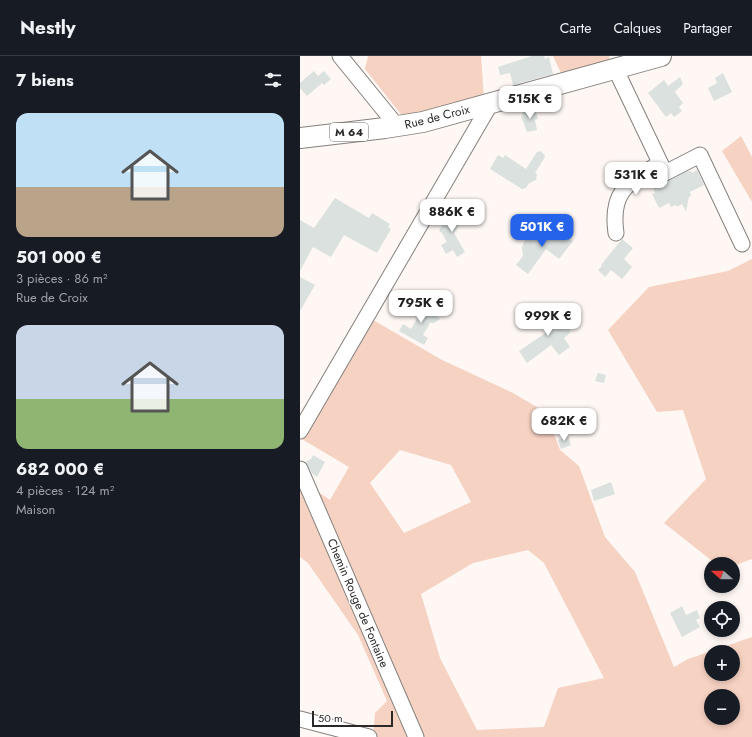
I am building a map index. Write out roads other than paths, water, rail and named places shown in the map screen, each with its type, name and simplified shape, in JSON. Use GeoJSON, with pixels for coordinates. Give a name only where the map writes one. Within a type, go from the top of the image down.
{"type":"FeatureCollection","features":[{"type":"Feature","properties":{"kind":"main road","name":"Rue de Croix"},"geometry":{"type":"LineString","coordinates":[[397,126],[423,122],[662,56]]}},
{"type":"Feature","properties":{"kind":"main road","name":"M 64"},"geometry":{"type":"LineString","coordinates":[[300,138],[397,126]]}},
{"type":"Feature","properties":{"kind":"street"},"geometry":{"type":"LineString","coordinates":[[340,56],[397,126]]}},
{"type":"Feature","properties":{"kind":"street"},"geometry":{"type":"LineString","coordinates":[[615,68],[665,173],[700,156],[742,244]]}},
{"type":"Feature","properties":{"kind":"street"},"geometry":{"type":"LineString","coordinates":[[300,431],[491,103]]}},
{"type":"Feature","properties":{"kind":"street"},"geometry":{"type":"LineString","coordinates":[[616,233],[615,212],[622,193],[630,182],[660,163]]}},
{"type":"Feature","properties":{"kind":"street","name":"Chemin Rouge de Fontaine"},"geometry":{"type":"LineString","coordinates":[[300,469],[416,737]]}},
{"type":"Feature","properties":{"kind":"street"},"geometry":{"type":"LineString","coordinates":[[300,719],[369,737]]}}]}
